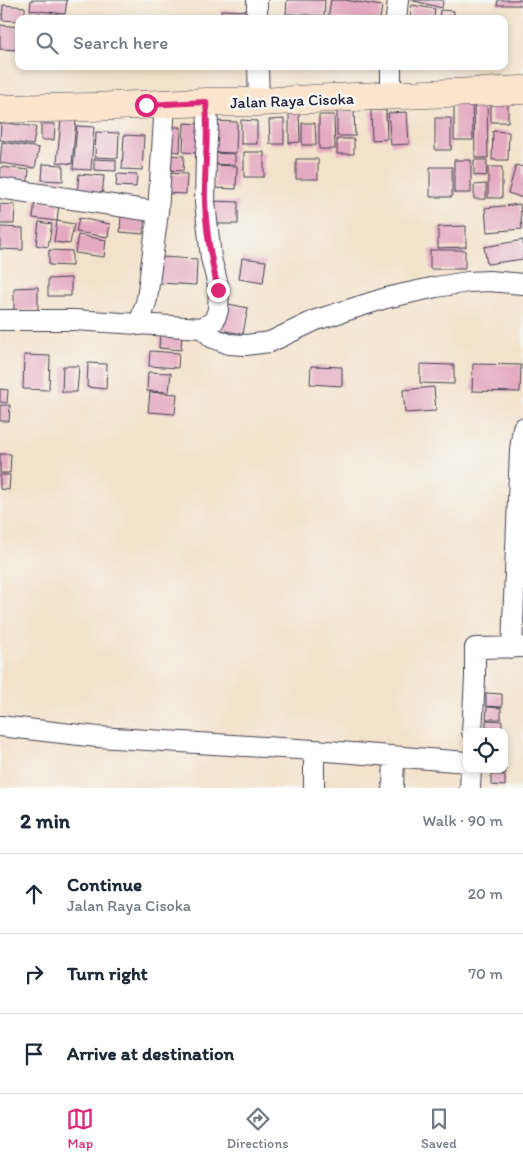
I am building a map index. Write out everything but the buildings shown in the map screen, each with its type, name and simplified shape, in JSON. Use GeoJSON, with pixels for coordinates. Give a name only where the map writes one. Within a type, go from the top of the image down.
{"type":"FeatureCollection","features":[{"type":"Feature","properties":{"kind":"street"},"geometry":{"type":"LineString","coordinates":[[257,15],[258,0]]}},
{"type":"Feature","properties":{"kind":"street"},"geometry":{"type":"LineString","coordinates":[[396,15],[398,0]]}},
{"type":"Feature","properties":{"kind":"street"},"geometry":{"type":"LineString","coordinates":[[258,70],[260,102]]}},
{"type":"Feature","properties":{"kind":"street"},"geometry":{"type":"LineString","coordinates":[[391,70],[391,96]]}},
{"type":"Feature","properties":{"kind":"street","name":"Jalan Raya Cisoka"},"geometry":{"type":"LineString","coordinates":[[0,109],[260,102],[523,90]]}},
{"type":"Feature","properties":{"kind":"street"},"geometry":{"type":"LineString","coordinates":[[0,320],[74,320],[202,328],[214,321],[218,310],[218,290],[210,258],[205,202],[208,124],[206,102]]}},
{"type":"Feature","properties":{"kind":"street"},"geometry":{"type":"LineString","coordinates":[[140,325],[147,299],[158,212],[164,120],[163,104]]}},
{"type":"Feature","properties":{"kind":"street"},"geometry":{"type":"LineString","coordinates":[[0,188],[158,212]]}},
{"type":"Feature","properties":{"kind":"street"},"geometry":{"type":"LineString","coordinates":[[202,328],[213,338],[229,344],[246,345],[270,342],[316,320],[394,296],[468,282],[489,281],[523,284]]}},
{"type":"Feature","properties":{"kind":"street"},"geometry":{"type":"LineString","coordinates":[[472,728],[475,648],[518,648],[520,459],[523,428]]}},
{"type":"Feature","properties":{"kind":"street"},"geometry":{"type":"LineString","coordinates":[[0,726],[98,737],[314,750],[463,762]]}},
{"type":"Feature","properties":{"kind":"street"},"geometry":{"type":"LineString","coordinates":[[314,750],[314,788]]}},
{"type":"Feature","properties":{"kind":"street"},"geometry":{"type":"LineString","coordinates":[[393,788],[394,756]]}},
{"type":"Feature","properties":{"kind":"street"},"geometry":{"type":"LineString","coordinates":[[470,788],[471,773]]}},
{"type":"Feature","properties":{"kind":"route"},"geometry":{"type":"LineString","coordinates":[[146,105],[206,102],[208,124],[205,202],[210,258],[218,290]]}}]}
